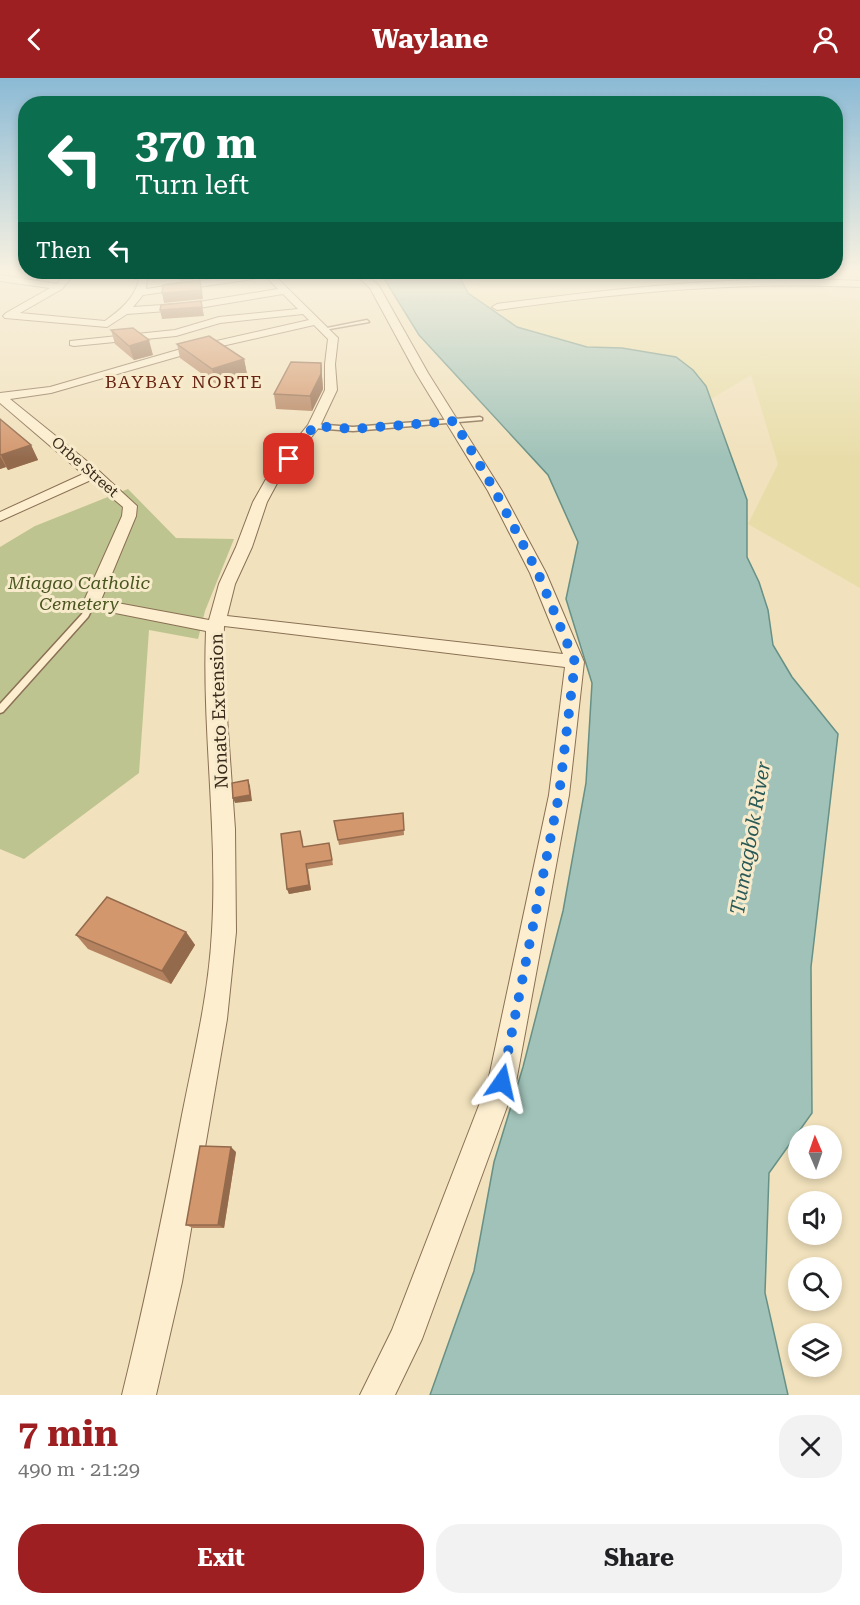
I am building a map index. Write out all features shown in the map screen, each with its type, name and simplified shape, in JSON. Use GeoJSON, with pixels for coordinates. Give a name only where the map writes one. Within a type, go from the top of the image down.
{"type":"FeatureCollection","features":[{"type":"Feature","properties":{"kind":"street"},"geometry":{"type":"LineString","coordinates":[[86,335],[74,343],[151,335]]}},
{"type":"Feature","properties":{"kind":"street"},"geometry":{"type":"LineString","coordinates":[[1,397],[51,390],[175,354],[251,335]]}},
{"type":"Feature","properties":{"kind":"street","name":"Nonato Extension"},"geometry":{"type":"LineString","coordinates":[[139,1395],[166,1282],[214,1019],[224,932],[225,863],[214,661],[216,623],[227,584],[244,547],[260,502],[275,475],[314,426],[331,390],[330,364],[333,338],[330,335]]}},
{"type":"Feature","properties":{"kind":"street"},"geometry":{"type":"LineString","coordinates":[[377,1395],[405,1339],[502,1082],[559,795],[575,662],[538,573],[495,491],[401,335]]}},
{"type":"Feature","properties":{"kind":"street","name":"Orbe Street"},"geometry":{"type":"LineString","coordinates":[[1,397],[130,506],[129,516],[92,603]]}},
{"type":"Feature","properties":{"kind":"street"},"geometry":{"type":"LineString","coordinates":[[0,517],[94,474]]}},
{"type":"Feature","properties":{"kind":"street"},"geometry":{"type":"LineString","coordinates":[[92,603],[216,623],[575,662]]}},
{"type":"Feature","properties":{"kind":"lane"},"geometry":{"type":"LineString","coordinates":[[314,426],[353,429],[480,419]]}},
{"type":"Feature","properties":{"kind":"lane"},"geometry":{"type":"LineString","coordinates":[[0,710],[86,615],[92,603]]}},
{"type":"Feature","properties":{"kind":"shaded area"},"geometry":{"type":"Polygon","coordinates":[[[547,335],[860,335],[860,588],[748,524],[778,464],[751,375],[711,399],[706,386],[676,357],[622,348],[587,347],[547,335]]]}},
{"type":"Feature","properties":{"kind":"green space","name":"Miagao Catholic Cemetery"},"geometry":{"type":"Polygon","coordinates":[[[128,489],[176,538],[234,539],[205,611],[198,639],[149,630],[139,773],[24,859],[0,849],[0,547],[35,526],[128,489]]]}},
{"type":"Feature","properties":{"kind":"water","name":"Tumagbok River"},"geometry":{"type":"Polygon","coordinates":[[[419,335],[547,335],[587,347],[622,348],[676,357],[693,370],[706,386],[747,500],[747,557],[759,582],[768,610],[773,645],[792,677],[838,734],[811,967],[812,1113],[803,1125],[788,1125],[788,1146],[769,1173],[765,1293],[788,1395],[430,1395],[474,1271],[494,1162],[523,1067],[563,911],[586,783],[592,683],[566,599],[578,542],[548,475],[419,335]]]}},
{"type":"Feature","properties":{"kind":"building"},"geometry":{"type":"Polygon","coordinates":[[[117,335],[143,335],[149,340],[129,346],[117,335]]]}},
{"type":"Feature","properties":{"kind":"building"},"geometry":{"type":"Polygon","coordinates":[[[209,336],[244,359],[212,369],[177,344],[209,336]]]}},
{"type":"Feature","properties":{"kind":"building"},"geometry":{"type":"Polygon","coordinates":[[[291,362],[321,363],[321,374],[310,396],[274,394],[291,362]]]}},
{"type":"Feature","properties":{"kind":"building"},"geometry":{"type":"Polygon","coordinates":[[[0,419],[31,445],[1,455],[0,419]]]}},
{"type":"Feature","properties":{"kind":"building"},"geometry":{"type":"Polygon","coordinates":[[[248,780],[250,795],[233,798],[232,783],[248,780]]]}},
{"type":"Feature","properties":{"kind":"building"},"geometry":{"type":"Polygon","coordinates":[[[403,813],[404,830],[338,840],[334,821],[403,813]]]}},
{"type":"Feature","properties":{"kind":"building"},"geometry":{"type":"Polygon","coordinates":[[[300,831],[303,847],[329,843],[332,860],[306,864],[309,885],[287,889],[281,834],[300,831]]]}},
{"type":"Feature","properties":{"kind":"building"},"geometry":{"type":"Polygon","coordinates":[[[107,897],[186,932],[162,971],[76,935],[107,897]]]}},
{"type":"Feature","properties":{"kind":"building"},"geometry":{"type":"Polygon","coordinates":[[[200,1146],[231,1147],[218,1225],[186,1225],[200,1146]]]}},
{"type":"Feature","properties":{"kind":"district","name":"BAYBAY NORTE"},"geometry":{"type":"Point","coordinates":[184,382]}},
{"type":"Feature","properties":{"kind":"route"},"geometry":{"type":"LineString","coordinates":[[289,459],[314,426],[353,429],[454,421],[495,491],[538,573],[575,662],[559,795],[502,1082]]}}]}
